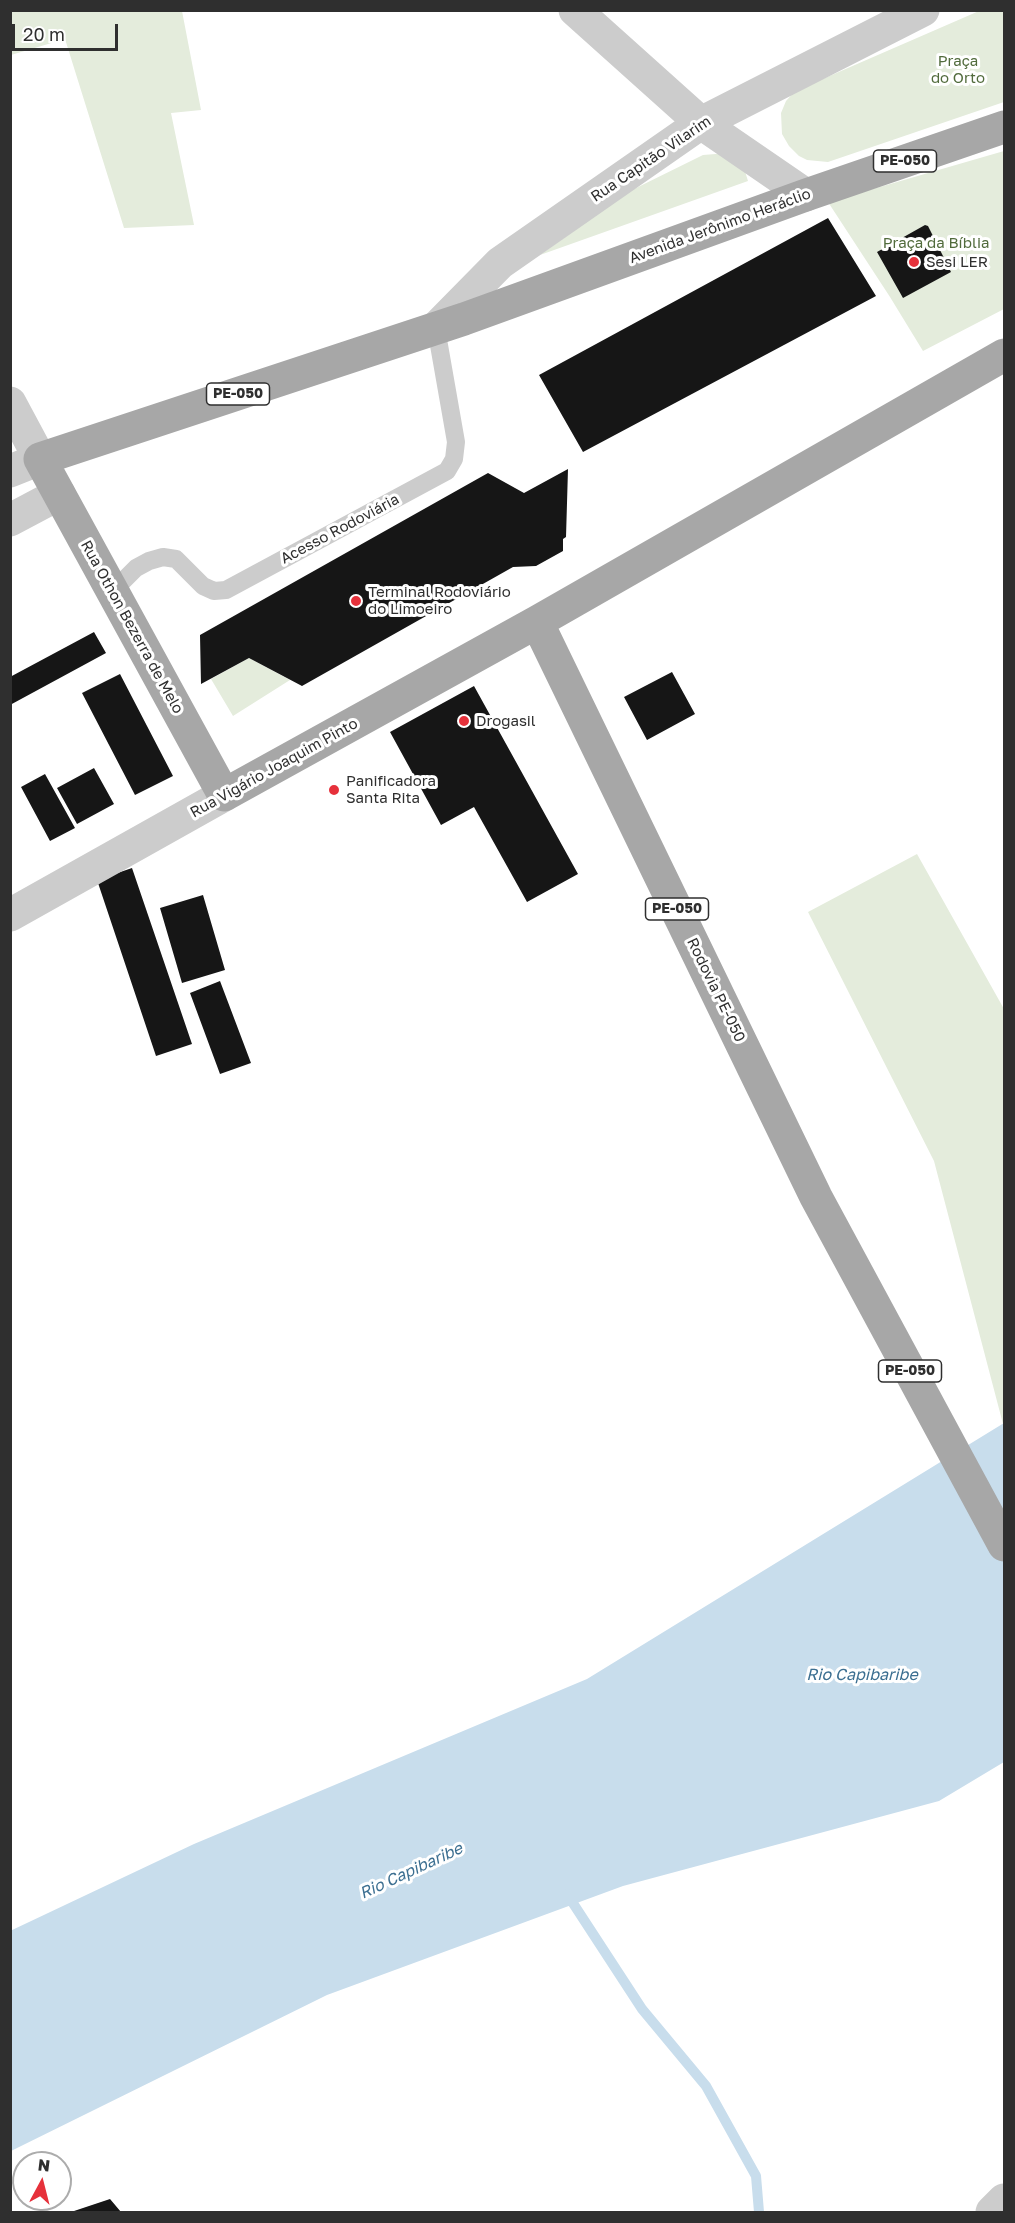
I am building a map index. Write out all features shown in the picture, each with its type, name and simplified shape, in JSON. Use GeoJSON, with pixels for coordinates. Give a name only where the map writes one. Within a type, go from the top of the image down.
{"type":"FeatureCollection","features":[{"type":"Feature","properties":{"kind":"main road","name":"Avenida Jerônimo Heráclio"},"geometry":{"type":"LineString","coordinates":[[436,328],[806,195],[1005,127]]}},
{"type":"Feature","properties":{"kind":"main road","name":"PE-050"},"geometry":{"type":"LineString","coordinates":[[25,465],[436,328]]}},
{"type":"Feature","properties":{"kind":"main road"},"geometry":{"type":"LineString","coordinates":[[537,622],[1005,355]]}},
{"type":"Feature","properties":{"kind":"main road","name":"Rua Othon Bezerra de Melo"},"geometry":{"type":"LineString","coordinates":[[25,465],[59,494],[224,795]]}},
{"type":"Feature","properties":{"kind":"main road","name":"Rua Vigário Joaquim Pinto"},"geometry":{"type":"LineString","coordinates":[[224,795],[537,622]]}},
{"type":"Feature","properties":{"kind":"main road","name":"Rodovia PE-050"},"geometry":{"type":"LineString","coordinates":[[537,622],[816,1197],[1005,1545]]}},
{"type":"Feature","properties":{"kind":"street"},"geometry":{"type":"LineString","coordinates":[[575,10],[701,123],[806,195]]}},
{"type":"Feature","properties":{"kind":"street","name":"Rua Capitão Vilarim"},"geometry":{"type":"LineString","coordinates":[[436,328],[500,263],[701,123],[922,10]]}},
{"type":"Feature","properties":{"kind":"street"},"geometry":{"type":"LineString","coordinates":[[10,403],[25,465]]}},
{"type":"Feature","properties":{"kind":"street"},"geometry":{"type":"LineString","coordinates":[[10,520],[59,494]]}},
{"type":"Feature","properties":{"kind":"street","name":"Rua Vigário Joaquim Pinto"},"geometry":{"type":"LineString","coordinates":[[10,915],[224,795]]}},
{"type":"Feature","properties":{"kind":"street"},"geometry":{"type":"LineString","coordinates":[[992,2212],[1005,2200]]}},
{"type":"Feature","properties":{"kind":"lane","name":"Acesso Rodoviária"},"geometry":{"type":"LineString","coordinates":[[111,592],[136,568],[163,557],[176,559],[203,586],[214,591],[226,590],[447,471],[454,459],[456,442],[436,328]]}},
{"type":"Feature","properties":{"kind":"green space"},"geometry":{"type":"Polygon","coordinates":[[[11,10],[182,11],[201,110],[171,113],[194,225],[124,228],[65,39],[11,55],[11,10]]]}},
{"type":"Feature","properties":{"kind":"green space","name":"Praça do Orto"},"geometry":{"type":"Polygon","coordinates":[[[979,11],[1004,11],[1004,102],[828,162],[807,160],[789,146],[782,134],[781,113],[786,101],[795,91],[979,11]]]}},
{"type":"Feature","properties":{"kind":"green space","name":"Praça da Bíblia"},"geometry":{"type":"Polygon","coordinates":[[[1004,151],[1004,309],[923,351],[828,202],[1004,151]]]}},
{"type":"Feature","properties":{"kind":"green space"},"geometry":{"type":"Polygon","coordinates":[[[728,153],[743,165],[748,181],[540,255],[630,191],[703,155],[728,153]]]}},
{"type":"Feature","properties":{"kind":"green space"},"geometry":{"type":"Polygon","coordinates":[[[249,658],[290,680],[233,716],[211,679],[249,658]]]}},
{"type":"Feature","properties":{"kind":"green space"},"geometry":{"type":"Polygon","coordinates":[[[917,854],[1004,1009],[1003,1424],[934,1161],[808,912],[917,854]]]}},
{"type":"Feature","properties":{"kind":"water","name":"Rio Capibaribe"},"geometry":{"type":"Polygon","coordinates":[[[1004,1423],[1004,1762],[939,1801],[623,1886],[327,1995],[11,2151],[10,1931],[194,1844],[587,1679],[1004,1423]]]}},
{"type":"Feature","properties":{"kind":"building"},"geometry":{"type":"Polygon","coordinates":[[[828,218],[876,296],[583,452],[539,375],[828,218]]]}},
{"type":"Feature","properties":{"kind":"building","name":"Sesi LER"},"geometry":{"type":"Polygon","coordinates":[[[925,225],[928,226],[951,272],[903,298],[877,252],[925,225]]]}},
{"type":"Feature","properties":{"kind":"building","name":"Terminal Rodoviário do Limoeiro"},"geometry":{"type":"Polygon","coordinates":[[[568,469],[566,537],[563,539],[563,551],[536,566],[513,567],[302,686],[249,658],[201,684],[200,635],[488,473],[524,493],[568,469]]]}},
{"type":"Feature","properties":{"kind":"building"},"geometry":{"type":"Polygon","coordinates":[[[94,632],[106,653],[10,705],[10,677],[94,632]]]}},
{"type":"Feature","properties":{"kind":"building"},"geometry":{"type":"Polygon","coordinates":[[[672,672],[695,714],[647,740],[624,697],[672,672]]]}},
{"type":"Feature","properties":{"kind":"building"},"geometry":{"type":"Polygon","coordinates":[[[120,674],[173,776],[135,795],[82,693],[120,674]]]}},
{"type":"Feature","properties":{"kind":"building"},"geometry":{"type":"Polygon","coordinates":[[[474,686],[578,874],[527,902],[474,807],[441,825],[390,732],[474,686]]]}},
{"type":"Feature","properties":{"kind":"building"},"geometry":{"type":"Polygon","coordinates":[[[94,768],[114,804],[77,824],[57,788],[94,768]]]}},
{"type":"Feature","properties":{"kind":"building"},"geometry":{"type":"Polygon","coordinates":[[[45,774],[75,828],[50,841],[21,787],[45,774]]]}},
{"type":"Feature","properties":{"kind":"building"},"geometry":{"type":"Polygon","coordinates":[[[132,868],[192,1044],[156,1056],[97,880],[132,868]]]}},
{"type":"Feature","properties":{"kind":"building"},"geometry":{"type":"Polygon","coordinates":[[[203,895],[225,970],[182,983],[160,908],[203,895]]]}},
{"type":"Feature","properties":{"kind":"building"},"geometry":{"type":"Polygon","coordinates":[[[220,981],[251,1063],[220,1074],[190,993],[220,981]]]}},
{"type":"Feature","properties":{"kind":"building"},"geometry":{"type":"Polygon","coordinates":[[[110,2199],[121,2212],[71,2212],[110,2199]]]}},
{"type":"Feature","properties":{"kind":"waterway"},"geometry":{"type":"LineString","coordinates":[[567,1894],[642,2009],[706,2086],[756,2176],[759,2212]]}},
{"type":"Feature","properties":{"kind":"place","name":"Sesi LER"},"geometry":{"type":"Point","coordinates":[914,262]}},
{"type":"Feature","properties":{"kind":"place","name":"Terminal Rodoviário do Limoeiro"},"geometry":{"type":"Point","coordinates":[356,601]}},
{"type":"Feature","properties":{"kind":"place","name":"Drogasil"},"geometry":{"type":"Point","coordinates":[464,721]}},
{"type":"Feature","properties":{"kind":"place","name":"Panificadora Santa Rita"},"geometry":{"type":"Point","coordinates":[334,790]}}]}
